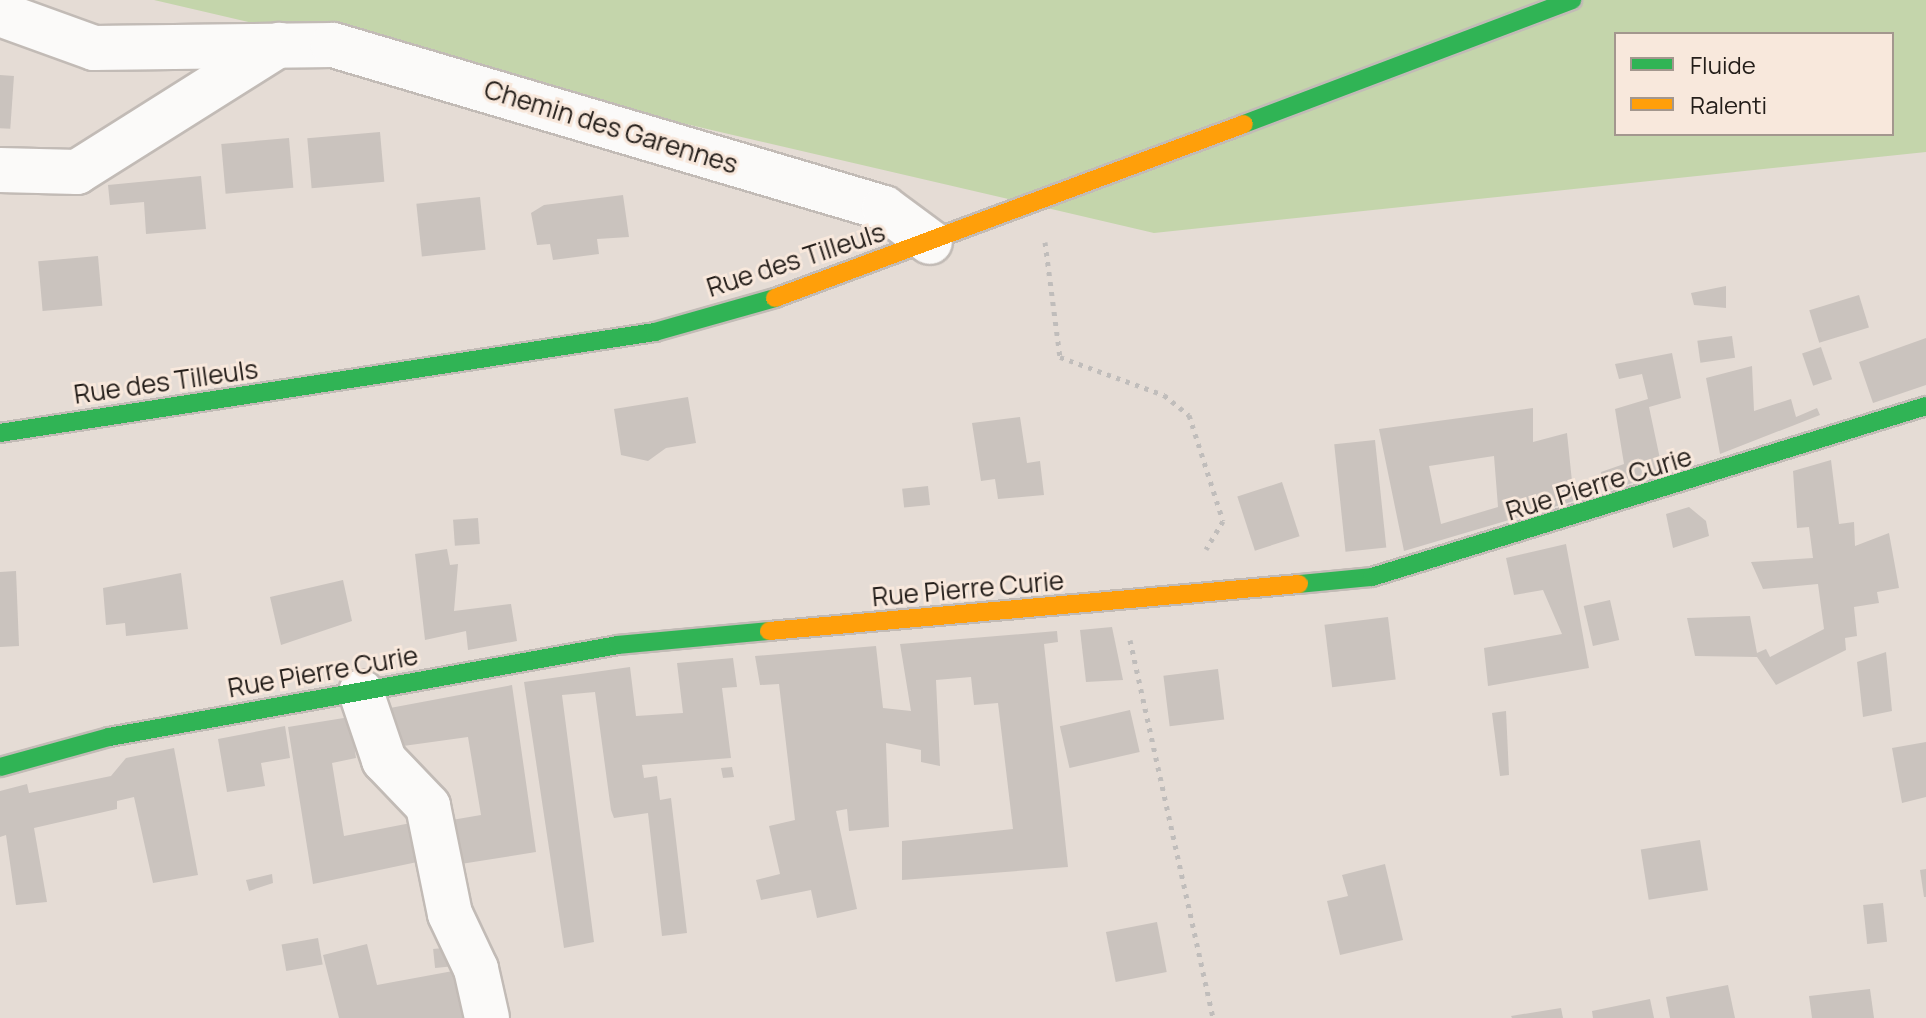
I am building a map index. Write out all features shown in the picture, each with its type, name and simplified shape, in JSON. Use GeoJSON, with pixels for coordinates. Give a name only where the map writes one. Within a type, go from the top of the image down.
{"type":"FeatureCollection","features":[{"type":"Feature","properties":{"kind":"street","name":"Rue des Tilleuls"},"geometry":{"type":"LineString","coordinates":[[0,433],[655,332],[804,290],[1572,0]]}},
{"type":"Feature","properties":{"kind":"street","name":"Chemin des Garennes"},"geometry":{"type":"LineString","coordinates":[[0,14],[94,48],[333,45],[869,203],[903,215],[930,242]]}},
{"type":"Feature","properties":{"kind":"street"},"geometry":{"type":"LineString","coordinates":[[0,170],[77,172],[279,45]]}},
{"type":"Feature","properties":{"kind":"street","name":"Rue Pierre Curie"},"geometry":{"type":"LineString","coordinates":[[0,767],[109,737],[618,645],[1372,577],[1926,406]]}},
{"type":"Feature","properties":{"kind":"street"},"geometry":{"type":"LineString","coordinates":[[361,692],[384,760],[428,806],[450,914],[476,969],[487,1018]]}},
{"type":"Feature","properties":{"kind":"green space"},"geometry":{"type":"Polygon","coordinates":[[[154,0],[1926,0],[1926,152],[1154,233],[154,0]]]}},
{"type":"Feature","properties":{"kind":"building"},"geometry":{"type":"Polygon","coordinates":[[[0,75],[14,76],[10,129],[0,128],[0,75]]]}},
{"type":"Feature","properties":{"kind":"building"},"geometry":{"type":"Polygon","coordinates":[[[380,132],[384,182],[312,188],[307,138],[380,132]]]}},
{"type":"Feature","properties":{"kind":"building"},"geometry":{"type":"Polygon","coordinates":[[[289,138],[293,188],[226,194],[221,144],[289,138]]]}},
{"type":"Feature","properties":{"kind":"building"},"geometry":{"type":"Polygon","coordinates":[[[201,176],[206,229],[146,234],[144,202],[110,205],[108,185],[201,176]]]}},
{"type":"Feature","properties":{"kind":"building"},"geometry":{"type":"Polygon","coordinates":[[[623,195],[629,237],[597,239],[599,254],[553,260],[550,244],[537,245],[531,213],[544,205],[623,195]]]}},
{"type":"Feature","properties":{"kind":"building"},"geometry":{"type":"Polygon","coordinates":[[[480,197],[486,250],[422,256],[416,204],[480,197]]]}},
{"type":"Feature","properties":{"kind":"building"},"geometry":{"type":"Polygon","coordinates":[[[98,256],[102,306],[43,311],[38,261],[98,256]]]}},
{"type":"Feature","properties":{"kind":"building"},"geometry":{"type":"Polygon","coordinates":[[[1726,286],[1726,308],[1694,305],[1691,293],[1726,286]]]}},
{"type":"Feature","properties":{"kind":"building"},"geometry":{"type":"Polygon","coordinates":[[[1859,295],[1869,328],[1819,343],[1809,310],[1859,295]]]}},
{"type":"Feature","properties":{"kind":"building"},"geometry":{"type":"Polygon","coordinates":[[[1732,336],[1735,358],[1700,363],[1697,341],[1732,336]]]}},
{"type":"Feature","properties":{"kind":"building"},"geometry":{"type":"Polygon","coordinates":[[[1926,338],[1926,385],[1873,403],[1859,362],[1926,338]]]}},
{"type":"Feature","properties":{"kind":"building"},"geometry":{"type":"Polygon","coordinates":[[[1821,347],[1832,379],[1813,386],[1802,354],[1821,347]]]}},
{"type":"Feature","properties":{"kind":"building"},"geometry":{"type":"Polygon","coordinates":[[[1672,353],[1681,398],[1649,407],[1663,473],[1604,492],[1601,472],[1624,464],[1615,409],[1648,399],[1642,374],[1619,379],[1615,364],[1672,353]]]}},
{"type":"Feature","properties":{"kind":"building"},"geometry":{"type":"Polygon","coordinates":[[[1752,366],[1754,411],[1791,399],[1796,417],[1817,408],[1820,415],[1720,454],[1706,378],[1752,366]]]}},
{"type":"Feature","properties":{"kind":"building"},"geometry":{"type":"Polygon","coordinates":[[[688,397],[696,443],[666,448],[648,461],[621,455],[614,409],[688,397]]]}},
{"type":"Feature","properties":{"kind":"building"},"geometry":{"type":"Polygon","coordinates":[[[1533,408],[1533,442],[1567,433],[1574,501],[1404,551],[1379,429],[1533,408]],[[1494,456],[1429,466],[1441,524],[1498,507],[1494,456]]]}},
{"type":"Feature","properties":{"kind":"building"},"geometry":{"type":"Polygon","coordinates":[[[1020,417],[1027,463],[1040,461],[1044,495],[998,499],[995,479],[981,481],[972,423],[1020,417]]]}},
{"type":"Feature","properties":{"kind":"building"},"geometry":{"type":"Polygon","coordinates":[[[1375,440],[1386,547],[1346,552],[1334,444],[1375,440]]]}},
{"type":"Feature","properties":{"kind":"building"},"geometry":{"type":"Polygon","coordinates":[[[1831,460],[1839,524],[1854,522],[1855,546],[1889,533],[1899,588],[1877,592],[1879,603],[1854,607],[1857,636],[1845,638],[1846,650],[1776,685],[1757,657],[1695,656],[1687,618],[1750,616],[1757,653],[1766,649],[1770,657],[1824,629],[1818,584],[1763,589],[1751,562],[1813,558],[1809,527],[1797,528],[1793,471],[1831,460]]]}},
{"type":"Feature","properties":{"kind":"building"},"geometry":{"type":"Polygon","coordinates":[[[1282,482],[1300,536],[1255,551],[1237,497],[1282,482]]]}},
{"type":"Feature","properties":{"kind":"building"},"geometry":{"type":"Polygon","coordinates":[[[928,486],[930,505],[904,508],[902,489],[928,486]]]}},
{"type":"Feature","properties":{"kind":"building"},"geometry":{"type":"Polygon","coordinates":[[[1689,507],[1706,521],[1709,536],[1673,548],[1666,514],[1689,507]]]}},
{"type":"Feature","properties":{"kind":"building"},"geometry":{"type":"Polygon","coordinates":[[[478,518],[480,544],[455,546],[453,520],[478,518]]]}},
{"type":"Feature","properties":{"kind":"building"},"geometry":{"type":"Polygon","coordinates":[[[1566,544],[1589,668],[1488,686],[1484,648],[1562,634],[1543,590],[1514,595],[1506,558],[1566,544]]]}},
{"type":"Feature","properties":{"kind":"building"},"geometry":{"type":"Polygon","coordinates":[[[447,549],[450,565],[458,564],[454,611],[511,604],[517,641],[468,650],[466,631],[425,640],[415,554],[447,549]]]}},
{"type":"Feature","properties":{"kind":"building"},"geometry":{"type":"Polygon","coordinates":[[[16,571],[19,646],[0,647],[0,572],[16,571]]]}},
{"type":"Feature","properties":{"kind":"building"},"geometry":{"type":"Polygon","coordinates":[[[181,573],[188,629],[126,636],[125,623],[106,625],[103,588],[181,573]]]}},
{"type":"Feature","properties":{"kind":"building"},"geometry":{"type":"Polygon","coordinates":[[[343,580],[352,621],[281,645],[270,597],[343,580]]]}},
{"type":"Feature","properties":{"kind":"building"},"geometry":{"type":"Polygon","coordinates":[[[1610,600],[1619,640],[1593,646],[1584,606],[1610,600]]]}},
{"type":"Feature","properties":{"kind":"building"},"geometry":{"type":"Polygon","coordinates":[[[1388,617],[1396,680],[1332,687],[1324,625],[1388,617]]]}},
{"type":"Feature","properties":{"kind":"building"},"geometry":{"type":"Polygon","coordinates":[[[1112,627],[1123,680],[1086,682],[1080,630],[1112,627]]]}},
{"type":"Feature","properties":{"kind":"building"},"geometry":{"type":"Polygon","coordinates":[[[1057,631],[1058,642],[1044,644],[1068,867],[902,880],[902,841],[1013,829],[998,703],[974,705],[971,677],[936,680],[940,766],[921,762],[921,750],[886,743],[889,827],[849,831],[847,809],[836,811],[857,909],[817,918],[811,890],[761,900],[756,880],[780,874],[769,826],[795,820],[779,684],[760,685],[755,656],[876,646],[883,708],[911,711],[900,644],[1057,631]]]}},
{"type":"Feature","properties":{"kind":"building"},"geometry":{"type":"Polygon","coordinates":[[[1886,652],[1892,711],[1863,717],[1857,662],[1886,652]]]}},
{"type":"Feature","properties":{"kind":"building"},"geometry":{"type":"Polygon","coordinates":[[[733,658],[737,687],[722,688],[731,758],[642,765],[644,778],[657,776],[660,800],[671,798],[687,933],[662,936],[648,813],[614,818],[595,692],[562,695],[594,942],[564,948],[524,682],[630,667],[636,716],[683,713],[677,663],[733,658]]]}},
{"type":"Feature","properties":{"kind":"building"},"geometry":{"type":"Polygon","coordinates":[[[1218,669],[1224,720],[1170,726],[1163,676],[1218,669]]]}},
{"type":"Feature","properties":{"kind":"building"},"geometry":{"type":"Polygon","coordinates":[[[512,685],[536,852],[448,866],[440,822],[481,815],[468,737],[396,747],[390,708],[512,685]]]}},
{"type":"Feature","properties":{"kind":"building"},"geometry":{"type":"Polygon","coordinates":[[[1130,710],[1140,752],[1070,768],[1060,726],[1130,710]]]}},
{"type":"Feature","properties":{"kind":"building"},"geometry":{"type":"Polygon","coordinates":[[[1506,711],[1509,775],[1500,776],[1492,713],[1506,711]]]}},
{"type":"Feature","properties":{"kind":"building"},"geometry":{"type":"Polygon","coordinates":[[[350,717],[356,758],[332,763],[344,836],[416,822],[422,861],[313,884],[288,727],[350,717]]]}},
{"type":"Feature","properties":{"kind":"building"},"geometry":{"type":"Polygon","coordinates":[[[285,726],[290,758],[261,763],[265,786],[227,792],[218,739],[285,726]]]}},
{"type":"Feature","properties":{"kind":"building"},"geometry":{"type":"Polygon","coordinates":[[[1926,742],[1926,797],[1902,803],[1892,748],[1926,742]]]}},
{"type":"Feature","properties":{"kind":"building"},"geometry":{"type":"Polygon","coordinates":[[[174,748],[198,875],[153,883],[134,797],[117,801],[117,809],[34,828],[47,902],[16,905],[6,835],[0,837],[0,791],[27,784],[29,793],[111,776],[126,758],[174,748]]]}},
{"type":"Feature","properties":{"kind":"building"},"geometry":{"type":"Polygon","coordinates":[[[732,767],[734,777],[723,778],[721,768],[732,767]]]}},
{"type":"Feature","properties":{"kind":"building"},"geometry":{"type":"Polygon","coordinates":[[[1700,840],[1708,890],[1649,900],[1641,849],[1700,840]]]}},
{"type":"Feature","properties":{"kind":"building"},"geometry":{"type":"Polygon","coordinates":[[[1385,864],[1403,940],[1340,955],[1327,901],[1348,896],[1342,875],[1385,864]]]}},
{"type":"Feature","properties":{"kind":"building"},"geometry":{"type":"Polygon","coordinates":[[[1926,869],[1926,897],[1924,897],[1920,870],[1926,869]]]}},
{"type":"Feature","properties":{"kind":"building"},"geometry":{"type":"Polygon","coordinates":[[[272,874],[273,883],[249,891],[246,880],[272,874]]]}},
{"type":"Feature","properties":{"kind":"building"},"geometry":{"type":"Polygon","coordinates":[[[1883,903],[1887,942],[1867,944],[1863,905],[1883,903]]]}},
{"type":"Feature","properties":{"kind":"building"},"geometry":{"type":"Polygon","coordinates":[[[1157,922],[1167,972],[1116,982],[1106,932],[1157,922]]]}},
{"type":"Feature","properties":{"kind":"building"},"geometry":{"type":"Polygon","coordinates":[[[318,938],[323,965],[286,971],[282,944],[318,938]]]}},
{"type":"Feature","properties":{"kind":"building"},"geometry":{"type":"Polygon","coordinates":[[[367,944],[377,985],[453,971],[466,1018],[339,1018],[323,955],[367,944]]]}},
{"type":"Feature","properties":{"kind":"building"},"geometry":{"type":"Polygon","coordinates":[[[453,947],[455,966],[435,968],[433,949],[453,947]]]}},
{"type":"Feature","properties":{"kind":"building"},"geometry":{"type":"Polygon","coordinates":[[[1728,985],[1735,1018],[1670,1018],[1666,997],[1728,985]]]}},
{"type":"Feature","properties":{"kind":"building"},"geometry":{"type":"Polygon","coordinates":[[[1870,989],[1874,1018],[1812,1018],[1809,996],[1870,989]]]}},
{"type":"Feature","properties":{"kind":"building"},"geometry":{"type":"Polygon","coordinates":[[[1650,999],[1654,1018],[1593,1018],[1592,1011],[1650,999]]]}},
{"type":"Feature","properties":{"kind":"building"},"geometry":{"type":"Polygon","coordinates":[[[1561,1008],[1563,1018],[1511,1016],[1561,1008]]]}},
{"type":"Feature","properties":{"kind":"traffic: fast"},"geometry":{"type":"LineString","coordinates":[[1244,124],[1572,0]]}},
{"type":"Feature","properties":{"kind":"traffic: fast"},"geometry":{"type":"LineString","coordinates":[[0,433],[655,332],[775,298]]}},
{"type":"Feature","properties":{"kind":"traffic: fast"},"geometry":{"type":"LineString","coordinates":[[1299,584],[1372,577],[1926,406]]}},
{"type":"Feature","properties":{"kind":"traffic: fast"},"geometry":{"type":"LineString","coordinates":[[0,767],[109,737],[618,645],[769,631]]}},
{"type":"Feature","properties":{"kind":"traffic: slow"},"geometry":{"type":"LineString","coordinates":[[775,298],[1244,124]]}},
{"type":"Feature","properties":{"kind":"traffic: slow"},"geometry":{"type":"LineString","coordinates":[[769,631],[1299,584]]}}]}
